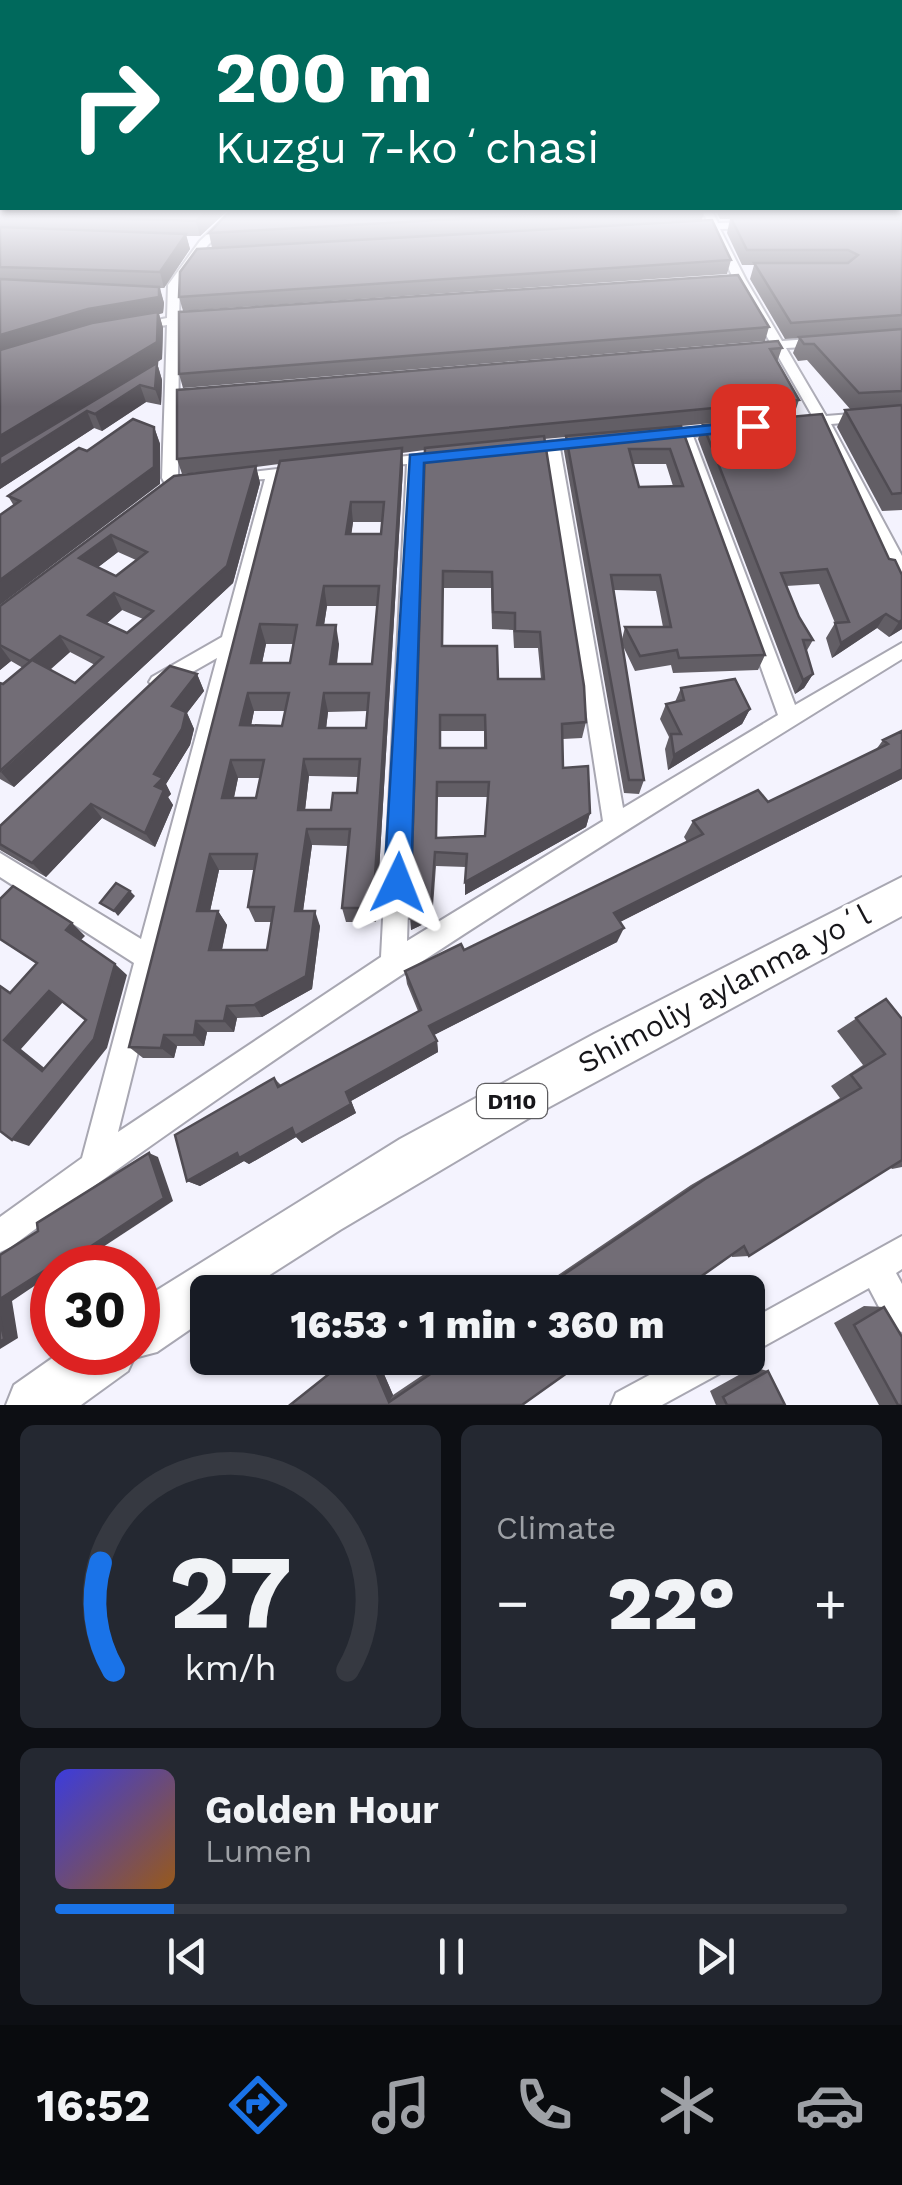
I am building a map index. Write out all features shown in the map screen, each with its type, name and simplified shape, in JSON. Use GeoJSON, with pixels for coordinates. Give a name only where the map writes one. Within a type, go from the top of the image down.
{"type":"FeatureCollection","features":[{"type":"Feature","properties":{"kind":"main road","name":"Shimoliy aylanma yoʻl"},"geometry":{"type":"LineString","coordinates":[[160,1317],[224,1272],[438,1141],[902,895]]}},
{"type":"Feature","properties":{"kind":"main road"},"geometry":{"type":"LineString","coordinates":[[34,1405],[76,1375]]}},
{"type":"Feature","properties":{"kind":"street"},"geometry":{"type":"LineString","coordinates":[[174,486],[170,478],[174,397],[168,366],[172,296],[181,277]]}},
{"type":"Feature","properties":{"kind":"street"},"geometry":{"type":"LineString","coordinates":[[721,281],[737,277]]}},
{"type":"Feature","properties":{"kind":"street"},"geometry":{"type":"LineString","coordinates":[[744,277],[902,572]]}},
{"type":"Feature","properties":{"kind":"street"},"geometry":{"type":"LineString","coordinates":[[155,295],[172,296]]}},
{"type":"Feature","properties":{"kind":"street"},"geometry":{"type":"LineString","coordinates":[[115,330],[212,316]]}},
{"type":"Feature","properties":{"kind":"street"},"geometry":{"type":"LineString","coordinates":[[739,348],[831,342]]}},
{"type":"Feature","properties":{"kind":"street"},"geometry":{"type":"LineString","coordinates":[[174,397],[193,395]]}},
{"type":"Feature","properties":{"kind":"street"},"geometry":{"type":"LineString","coordinates":[[782,423],[902,414]]}},
{"type":"Feature","properties":{"kind":"street"},"geometry":{"type":"LineString","coordinates":[[646,436],[743,427]]}},
{"type":"Feature","properties":{"kind":"street"},"geometry":{"type":"LineString","coordinates":[[684,432],[790,718]]}},
{"type":"Feature","properties":{"kind":"street"},"geometry":{"type":"LineString","coordinates":[[494,450],[609,439]]}},
{"type":"Feature","properties":{"kind":"street"},"geometry":{"type":"LineString","coordinates":[[552,444],[614,826]]}},
{"type":"Feature","properties":{"kind":"street"},"geometry":{"type":"LineString","coordinates":[[362,464],[474,452]]}},
{"type":"Feature","properties":{"kind":"street"},"geometry":{"type":"LineString","coordinates":[[394,960],[416,458]]}},
{"type":"Feature","properties":{"kind":"street"},"geometry":{"type":"LineString","coordinates":[[155,500],[174,486],[200,481],[327,468]]}},
{"type":"Feature","properties":{"kind":"street"},"geometry":{"type":"LineString","coordinates":[[95,1164],[274,474]]}},
{"type":"Feature","properties":{"kind":"street"},"geometry":{"type":"LineString","coordinates":[[140,700],[168,674],[231,641]]}},
{"type":"Feature","properties":{"kind":"street"},"geometry":{"type":"LineString","coordinates":[[0,1236],[95,1164],[394,960],[902,650]]}},
{"type":"Feature","properties":{"kind":"street"},"geometry":{"type":"LineString","coordinates":[[0,864],[149,958]]}},
{"type":"Feature","properties":{"kind":"street"},"geometry":{"type":"LineString","coordinates":[[765,1329],[889,1260],[902,1316]]}},
{"type":"Feature","properties":{"kind":"street"},"geometry":{"type":"LineString","coordinates":[[628,1405],[683,1375]]}},
{"type":"Feature","properties":{"kind":"building"},"geometry":{"type":"Polygon","coordinates":[[[180,277],[484,277],[179,297],[180,277]]]}},
{"type":"Feature","properties":{"kind":"building"},"geometry":{"type":"Polygon","coordinates":[[[739,277],[769,327],[179,374],[179,312],[739,277]]]}},
{"type":"Feature","properties":{"kind":"building"},"geometry":{"type":"Polygon","coordinates":[[[762,277],[902,277],[902,315],[791,323],[762,277]]]}},
{"type":"Feature","properties":{"kind":"building"},"geometry":{"type":"Polygon","coordinates":[[[0,279],[159,287],[159,297],[88,309],[0,335],[0,279]]]}},
{"type":"Feature","properties":{"kind":"building"},"geometry":{"type":"Polygon","coordinates":[[[158,312],[157,342],[0,436],[0,350],[92,323],[158,312]]]}},
{"type":"Feature","properties":{"kind":"building"},"geometry":{"type":"Polygon","coordinates":[[[902,329],[902,391],[859,393],[814,344],[804,344],[799,337],[902,329]]]}},
{"type":"Feature","properties":{"kind":"building"},"geometry":{"type":"Polygon","coordinates":[[[778,341],[782,348],[770,349],[799,400],[177,459],[177,390],[778,341]]]}},
{"type":"Feature","properties":{"kind":"building"},"geometry":{"type":"Polygon","coordinates":[[[157,363],[155,389],[140,385],[95,414],[87,411],[0,466],[0,457],[157,363]]]}},
{"type":"Feature","properties":{"kind":"building"},"geometry":{"type":"Polygon","coordinates":[[[902,405],[902,493],[892,494],[845,410],[902,405]]]}},
{"type":"Feature","properties":{"kind":"building"},"geometry":{"type":"Polygon","coordinates":[[[822,414],[889,559],[895,560],[902,575],[902,620],[886,614],[841,643],[835,623],[849,622],[827,569],[781,573],[813,640],[803,640],[813,674],[803,680],[703,425],[822,414]]]}},
{"type":"Feature","properties":{"kind":"building"},"geometry":{"type":"Polygon","coordinates":[[[133,419],[154,427],[154,467],[0,580],[0,515],[20,501],[8,496],[79,448],[87,451],[133,419]]]}},
{"type":"Feature","properties":{"kind":"building"},"geometry":{"type":"Polygon","coordinates":[[[681,426],[765,655],[679,658],[677,650],[640,656],[625,627],[671,627],[660,575],[611,575],[644,780],[629,780],[566,436],[681,426]],[[629,449],[639,487],[683,486],[670,449],[629,449]]]}},
{"type":"Feature","properties":{"kind":"building"},"geometry":{"type":"Polygon","coordinates":[[[544,436],[584,686],[586,722],[562,724],[563,768],[588,766],[590,813],[465,882],[467,854],[435,852],[431,907],[410,918],[425,448],[544,436]],[[443,571],[442,646],[497,646],[498,679],[544,679],[540,632],[515,631],[515,613],[493,612],[492,572],[443,571]],[[440,715],[440,748],[486,748],[485,715],[440,715]],[[437,782],[436,838],[485,836],[489,782],[437,782]]]}},
{"type":"Feature","properties":{"kind":"building"},"geometry":{"type":"Polygon","coordinates":[[[402,448],[373,908],[342,908],[350,829],[307,829],[295,911],[315,911],[306,976],[254,1005],[227,1006],[224,1021],[196,1021],[194,1035],[164,1035],[161,1048],[129,1047],[280,461],[402,448]],[[351,502],[346,534],[381,534],[384,502],[351,502]],[[324,586],[317,625],[336,625],[330,664],[372,664],[379,586],[324,586]],[[260,624],[251,663],[290,663],[297,625],[260,624]],[[248,693],[240,725],[282,726],[289,693],[248,693]],[[324,693],[319,728],[366,728],[369,693],[324,693]],[[304,759],[298,810],[331,810],[333,793],[357,793],[360,759],[304,759]],[[231,760],[222,798],[256,798],[264,760],[231,760]],[[210,854],[197,911],[218,911],[209,950],[267,950],[274,907],[248,907],[257,854],[210,854]]]}},
{"type":"Feature","properties":{"kind":"building"},"geometry":{"type":"Polygon","coordinates":[[[256,466],[227,566],[0,771],[0,683],[32,660],[75,683],[103,657],[60,636],[30,661],[0,645],[0,606],[174,476],[256,466]],[[111,535],[79,558],[116,576],[147,552],[111,535]],[[114,593],[88,615],[127,633],[153,611],[114,593]]]}},
{"type":"Feature","properties":{"kind":"building"},"geometry":{"type":"Polygon","coordinates":[[[170,666],[197,674],[172,706],[186,712],[182,729],[154,774],[163,778],[155,786],[164,790],[145,833],[91,804],[32,863],[0,844],[0,826],[170,666]]]}},
{"type":"Feature","properties":{"kind":"building"},"geometry":{"type":"Polygon","coordinates":[[[735,679],[750,709],[674,755],[671,734],[681,734],[666,704],[684,700],[681,688],[735,679]]]}},
{"type":"Feature","properties":{"kind":"building"},"geometry":{"type":"Polygon","coordinates":[[[902,731],[902,769],[614,913],[624,928],[429,1026],[437,1041],[346,1092],[351,1104],[295,1136],[292,1128],[187,1181],[175,1135],[274,1078],[278,1087],[421,1010],[405,971],[461,944],[464,950],[703,834],[693,821],[758,790],[768,802],[888,744],[883,740],[902,731]]]}},
{"type":"Feature","properties":{"kind":"building"},"geometry":{"type":"Polygon","coordinates":[[[116,883],[130,891],[114,911],[100,903],[116,883]]]}},
{"type":"Feature","properties":{"kind":"building"},"geometry":{"type":"Polygon","coordinates":[[[13,886],[72,923],[66,930],[115,964],[94,1039],[12,1140],[0,1131],[0,986],[10,993],[37,963],[0,939],[0,899],[13,886]],[[49,991],[4,1040],[42,1071],[86,1020],[49,991]]]}},
{"type":"Feature","properties":{"kind":"building"},"geometry":{"type":"Polygon","coordinates":[[[886,999],[902,1019],[902,1160],[749,1256],[744,1246],[703,1275],[563,1275],[705,1179],[861,1088],[851,1075],[885,1054],[856,1018],[886,999]]]}},
{"type":"Feature","properties":{"kind":"building"},"geometry":{"type":"Polygon","coordinates":[[[149,1153],[164,1198],[93,1245],[30,1245],[30,1280],[0,1299],[0,1255],[38,1231],[37,1223],[149,1153]]]}},
{"type":"Feature","properties":{"kind":"building"},"geometry":{"type":"Polygon","coordinates":[[[884,1307],[902,1337],[902,1405],[898,1405],[854,1325],[884,1307]]]}},
{"type":"Feature","properties":{"kind":"building"},"geometry":{"type":"Polygon","coordinates":[[[768,1371],[785,1405],[727,1405],[723,1397],[768,1371]]]}},
{"type":"Feature","properties":{"kind":"building"},"geometry":{"type":"Polygon","coordinates":[[[328,1375],[377,1375],[389,1402],[429,1375],[564,1375],[522,1405],[290,1405],[328,1375]]]}},
{"type":"Feature","properties":{"kind":"route"},"geometry":{"type":"LineString","coordinates":[[398,883],[416,458],[753,426]]}}]}
